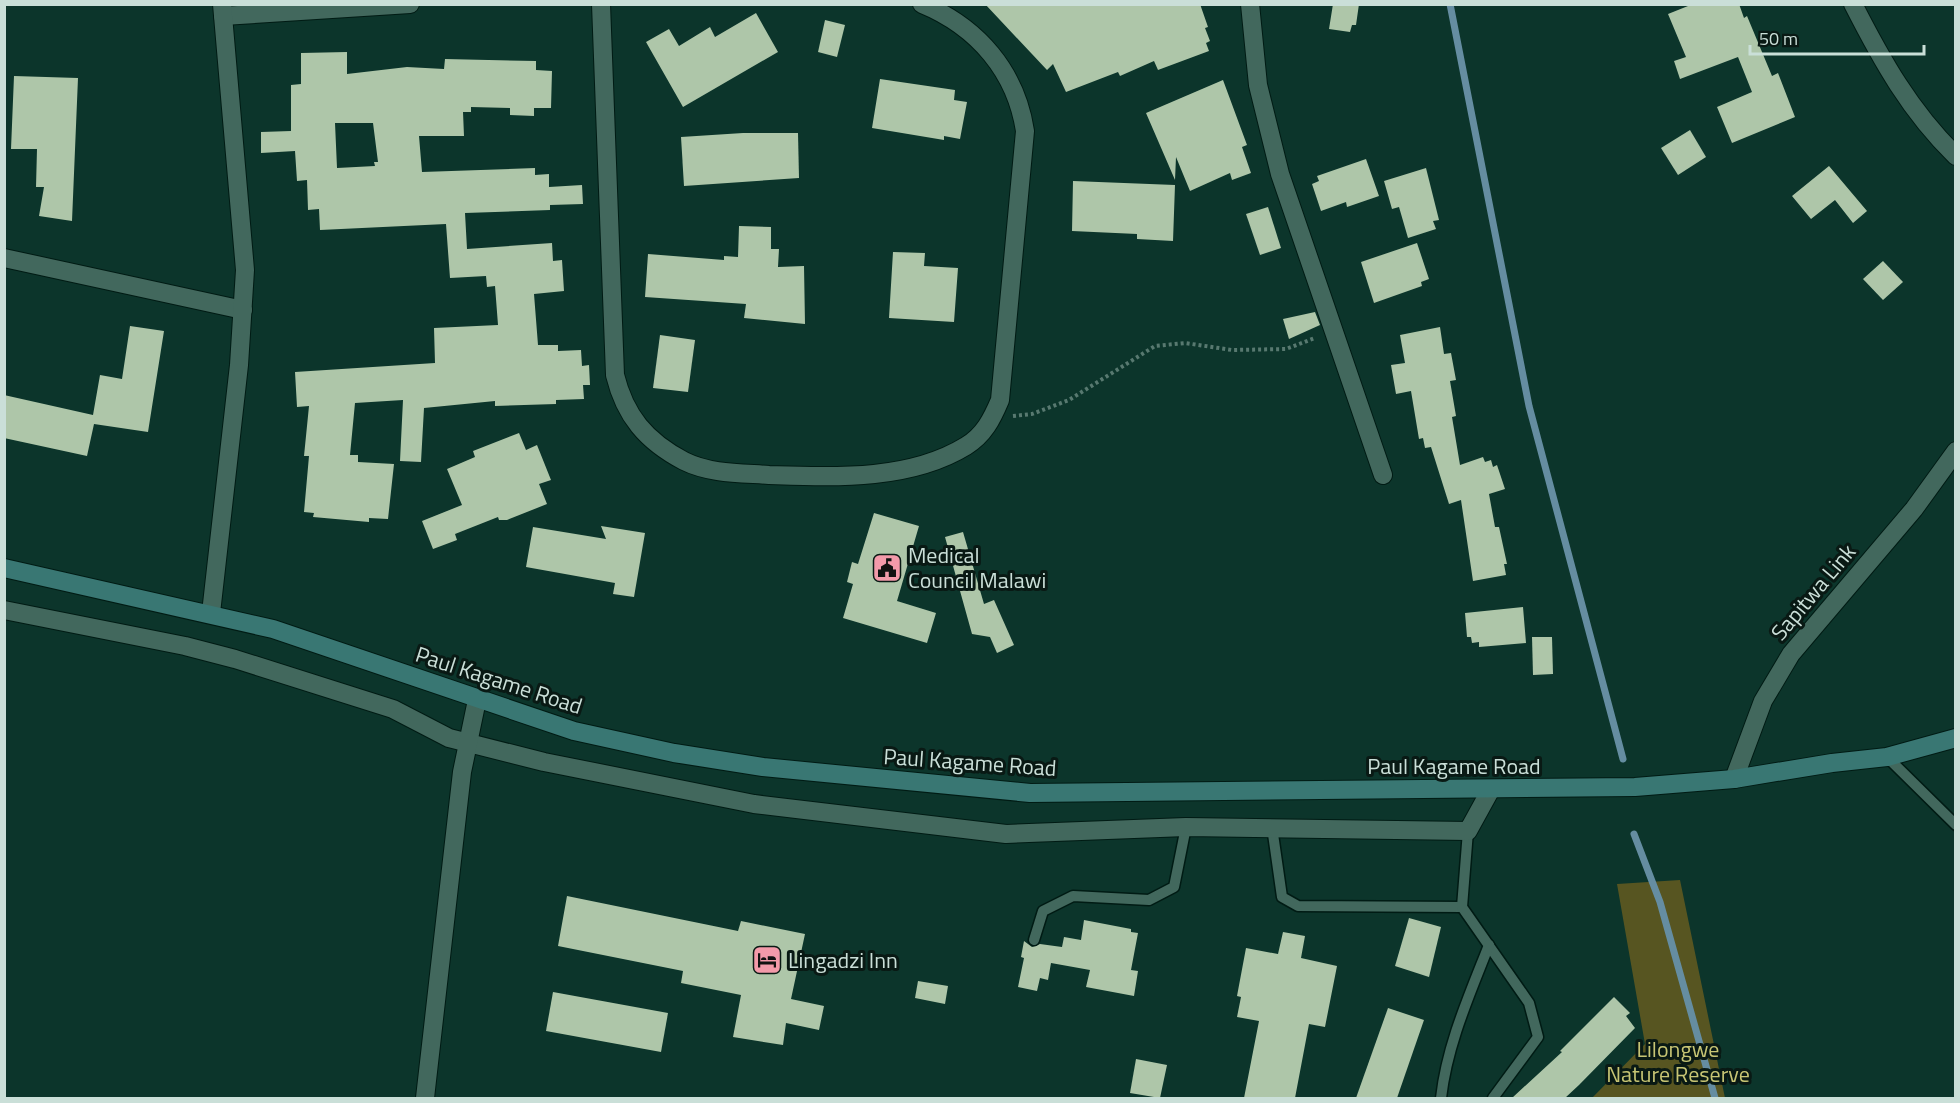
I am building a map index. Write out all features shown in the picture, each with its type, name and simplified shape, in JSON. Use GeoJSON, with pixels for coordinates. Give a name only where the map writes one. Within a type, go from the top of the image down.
{"type":"FeatureCollection","features":[{"type":"Feature","properties":{"kind":"street"},"geometry":{"type":"LineString","coordinates":[[211,613],[243,310],[245,270],[223,10],[410,4]]}},
{"type":"Feature","properties":{"kind":"street"},"geometry":{"type":"LineString","coordinates":[[601,4],[615,375],[621,399],[631,417],[644,432],[685,461],[707,469],[826,477],[891,472],[932,461],[966,446],[981,435],[992,420],[1000,400],[1025,131],[1022,108],[1014,86],[995,57],[980,40],[922,4]]}},
{"type":"Feature","properties":{"kind":"street"},"geometry":{"type":"LineString","coordinates":[[1250,4],[1258,85],[1277,163],[1383,475]]}},
{"type":"Feature","properties":{"kind":"street"},"geometry":{"type":"LineString","coordinates":[[1853,4],[1904,96],[1934,134],[1956,156]]}},
{"type":"Feature","properties":{"kind":"street"},"geometry":{"type":"LineString","coordinates":[[4,258],[243,310]]}},
{"type":"Feature","properties":{"kind":"street","name":"Sapitwa Link"},"geometry":{"type":"LineString","coordinates":[[1734,779],[1763,701],[1777,674],[1791,654],[1914,509],[1956,451]]}},
{"type":"Feature","properties":{"kind":"street","name":"Paul Kagame Road"},"geometry":{"type":"LineString","coordinates":[[4,568],[211,613],[273,629],[574,731],[674,753],[763,767],[914,783],[1030,793],[1332,789],[1490,791],[1635,787],[1734,779],[1887,757],[1956,738]]}},
{"type":"Feature","properties":{"kind":"street"},"geometry":{"type":"LineString","coordinates":[[4,610],[185,646],[235,659],[393,709],[429,729],[468,743],[544,762],[754,804],[969,831],[1006,834],[1186,827],[1468,831],[1490,791]]}},
{"type":"Feature","properties":{"kind":"street"},"geometry":{"type":"LineString","coordinates":[[425,1098],[462,772],[477,700]]}},
{"type":"Feature","properties":{"kind":"lane"},"geometry":{"type":"LineString","coordinates":[[1887,757],[1956,825]]}},
{"type":"Feature","properties":{"kind":"lane"},"geometry":{"type":"LineString","coordinates":[[1034,940],[1043,911],[1073,896],[1149,900],[1174,887],[1186,827]]}},
{"type":"Feature","properties":{"kind":"lane"},"geometry":{"type":"LineString","coordinates":[[1272,827],[1282,897],[1298,906],[1462,908]]}},
{"type":"Feature","properties":{"kind":"lane"},"geometry":{"type":"LineString","coordinates":[[1468,831],[1462,908],[1529,1003],[1538,1037],[1493,1098]]}},
{"type":"Feature","properties":{"kind":"lane"},"geometry":{"type":"LineString","coordinates":[[1441,1098],[1445,1068],[1451,1047],[1488,945]]}},
{"type":"Feature","properties":{"kind":"path"},"geometry":{"type":"LineString","coordinates":[[992,420],[1032,414],[1069,399],[1155,346],[1185,343],[1232,350],[1286,349],[1336,333]]}},
{"type":"Feature","properties":{"kind":"green space","name":"Lilongwe Nature Reserve"},"geometry":{"type":"Polygon","coordinates":[[[1680,880],[1725,1098],[1592,1098],[1645,1044],[1617,884],[1680,880]]]}},
{"type":"Feature","properties":{"kind":"building"},"geometry":{"type":"Polygon","coordinates":[[[985,4],[1200,4],[1208,27],[1205,28],[1210,41],[1206,43],[1209,51],[1158,70],[1154,61],[1120,76],[1118,72],[1066,92],[1053,64],[1047,70],[985,4]]]}},
{"type":"Feature","properties":{"kind":"building"},"geometry":{"type":"Polygon","coordinates":[[[1333,4],[1359,4],[1356,25],[1352,25],[1350,32],[1329,29],[1333,4]]]}},
{"type":"Feature","properties":{"kind":"building"},"geometry":{"type":"Polygon","coordinates":[[[1693,4],[1739,4],[1744,18],[1747,16],[1772,76],[1778,73],[1795,117],[1732,143],[1717,107],[1752,92],[1738,57],[1680,79],[1674,61],[1686,57],[1668,14],[1693,4]]]}},
{"type":"Feature","properties":{"kind":"building"},"geometry":{"type":"Polygon","coordinates":[[[756,13],[778,52],[683,107],[646,42],[669,29],[679,46],[710,27],[715,37],[756,13]]]}},
{"type":"Feature","properties":{"kind":"building"},"geometry":{"type":"Polygon","coordinates":[[[825,20],[845,25],[837,57],[818,52],[825,20]]]}},
{"type":"Feature","properties":{"kind":"building"},"geometry":{"type":"Polygon","coordinates":[[[347,52],[347,74],[407,67],[444,69],[445,59],[536,61],[536,70],[552,71],[551,108],[534,108],[534,116],[510,115],[510,108],[471,107],[471,112],[463,112],[464,136],[419,136],[422,172],[535,168],[535,175],[549,174],[549,187],[582,185],[583,204],[550,205],[550,210],[465,213],[467,249],[552,243],[553,261],[562,260],[564,291],[534,294],[538,345],[558,345],[558,351],[581,350],[582,366],[589,365],[590,385],[583,385],[584,399],[556,400],[556,404],[495,406],[495,401],[424,408],[421,462],[400,461],[403,400],[355,403],[350,455],[358,455],[358,462],[394,464],[388,519],[369,518],[369,522],[313,517],[314,513],[304,512],[309,456],[304,456],[309,406],[297,407],[295,372],[435,363],[434,328],[498,325],[495,286],[487,287],[486,276],[450,278],[446,224],[320,230],[319,209],[308,210],[307,180],[297,181],[295,151],[261,153],[261,132],[291,131],[291,85],[301,84],[301,53],[347,52]],[[335,123],[337,168],[375,166],[374,162],[378,162],[373,123],[335,123]]]}},
{"type":"Feature","properties":{"kind":"building"},"geometry":{"type":"Polygon","coordinates":[[[14,76],[78,78],[72,221],[39,216],[44,187],[36,187],[37,149],[11,149],[14,76]]]}},
{"type":"Feature","properties":{"kind":"building"},"geometry":{"type":"Polygon","coordinates":[[[880,79],[955,90],[954,100],[967,102],[960,139],[944,136],[944,140],[872,128],[880,79]]]}},
{"type":"Feature","properties":{"kind":"building"},"geometry":{"type":"Polygon","coordinates":[[[1223,80],[1247,145],[1242,147],[1251,173],[1232,180],[1230,173],[1190,191],[1176,157],[1175,180],[1146,113],[1223,80]]]}},
{"type":"Feature","properties":{"kind":"building"},"geometry":{"type":"Polygon","coordinates":[[[1690,130],[1706,157],[1678,175],[1661,148],[1690,130]]]}},
{"type":"Feature","properties":{"kind":"building"},"geometry":{"type":"Polygon","coordinates":[[[743,133],[798,133],[799,178],[684,186],[681,137],[743,133]]]}},
{"type":"Feature","properties":{"kind":"building"},"geometry":{"type":"Polygon","coordinates":[[[1366,159],[1379,196],[1347,207],[1346,202],[1321,211],[1312,184],[1319,181],[1317,176],[1366,159]]]}},
{"type":"Feature","properties":{"kind":"building"},"geometry":{"type":"Polygon","coordinates":[[[1829,166],[1867,211],[1853,223],[1835,200],[1811,219],[1792,196],[1829,166]]]}},
{"type":"Feature","properties":{"kind":"building"},"geometry":{"type":"Polygon","coordinates":[[[1426,168],[1439,220],[1433,221],[1436,229],[1408,238],[1399,207],[1392,209],[1384,181],[1426,168]]]}},
{"type":"Feature","properties":{"kind":"building"},"geometry":{"type":"Polygon","coordinates":[[[1073,181],[1175,185],[1173,241],[1137,239],[1137,234],[1072,231],[1073,181]]]}},
{"type":"Feature","properties":{"kind":"building"},"geometry":{"type":"Polygon","coordinates":[[[1268,207],[1281,248],[1260,255],[1246,214],[1268,207]]]}},
{"type":"Feature","properties":{"kind":"building"},"geometry":{"type":"Polygon","coordinates":[[[739,226],[771,227],[771,249],[779,249],[778,267],[804,266],[805,324],[744,318],[746,304],[645,297],[648,254],[724,260],[724,256],[738,257],[739,226]]]}},
{"type":"Feature","properties":{"kind":"building"},"geometry":{"type":"Polygon","coordinates":[[[1417,243],[1429,279],[1421,282],[1422,286],[1374,303],[1361,262],[1417,243]]]}},
{"type":"Feature","properties":{"kind":"building"},"geometry":{"type":"Polygon","coordinates":[[[893,252],[925,253],[924,266],[958,268],[954,322],[889,318],[893,252]]]}},
{"type":"Feature","properties":{"kind":"building"},"geometry":{"type":"Polygon","coordinates":[[[1883,261],[1903,282],[1883,300],[1863,279],[1883,261]]]}},
{"type":"Feature","properties":{"kind":"building"},"geometry":{"type":"Polygon","coordinates":[[[1315,312],[1320,325],[1289,339],[1283,319],[1315,312]]]}},
{"type":"Feature","properties":{"kind":"building"},"geometry":{"type":"Polygon","coordinates":[[[130,326],[164,331],[148,432],[94,424],[87,456],[4,438],[4,395],[93,415],[100,375],[122,379],[130,326]]]}},
{"type":"Feature","properties":{"kind":"building"},"geometry":{"type":"Polygon","coordinates":[[[1440,327],[1444,354],[1451,353],[1456,380],[1450,381],[1456,416],[1452,417],[1460,465],[1483,457],[1485,462],[1491,460],[1493,467],[1497,465],[1505,489],[1489,494],[1495,527],[1499,527],[1507,564],[1504,564],[1506,575],[1473,581],[1461,500],[1449,504],[1431,447],[1425,448],[1423,438],[1419,439],[1411,391],[1396,394],[1391,365],[1405,363],[1400,335],[1440,327]]]}},
{"type":"Feature","properties":{"kind":"building"},"geometry":{"type":"Polygon","coordinates":[[[660,335],[695,340],[688,392],[653,388],[660,335]]]}},
{"type":"Feature","properties":{"kind":"building"},"geometry":{"type":"Polygon","coordinates":[[[519,433],[526,450],[537,445],[551,480],[539,484],[547,504],[507,520],[499,520],[498,517],[455,534],[457,540],[433,549],[422,521],[462,505],[447,469],[475,457],[473,451],[519,433]]]}},
{"type":"Feature","properties":{"kind":"building"},"geometry":{"type":"Polygon","coordinates":[[[874,513],[919,526],[897,601],[936,613],[927,643],[843,618],[853,584],[847,582],[852,562],[858,564],[874,513]]]}},
{"type":"Feature","properties":{"kind":"building"},"geometry":{"type":"Polygon","coordinates":[[[601,526],[645,533],[634,597],[613,594],[615,583],[526,567],[533,527],[606,539],[601,526]]]}},
{"type":"Feature","properties":{"kind":"building"},"geometry":{"type":"Polygon","coordinates":[[[963,532],[984,604],[994,600],[1014,645],[997,653],[990,637],[972,634],[945,537],[963,532]]]}},
{"type":"Feature","properties":{"kind":"building"},"geometry":{"type":"Polygon","coordinates":[[[1523,607],[1526,643],[1479,647],[1479,642],[1472,643],[1471,637],[1467,637],[1465,613],[1523,607]]]}},
{"type":"Feature","properties":{"kind":"building"},"geometry":{"type":"Polygon","coordinates":[[[1532,637],[1552,637],[1553,674],[1533,675],[1532,637]]]}},
{"type":"Feature","properties":{"kind":"building"},"geometry":{"type":"Polygon","coordinates":[[[567,896],[738,931],[741,921],[805,934],[791,999],[824,1006],[819,1030],[786,1023],[783,1045],[733,1037],[741,995],[681,983],[683,971],[558,946],[567,896]]]}},
{"type":"Feature","properties":{"kind":"building"},"geometry":{"type":"Polygon","coordinates":[[[1409,918],[1441,927],[1429,977],[1395,966],[1409,918]]]}},
{"type":"Feature","properties":{"kind":"building"},"geometry":{"type":"Polygon","coordinates":[[[1084,920],[1131,929],[1131,932],[1138,933],[1131,970],[1138,971],[1134,996],[1086,987],[1090,970],[1051,963],[1048,980],[1040,978],[1037,991],[1018,987],[1024,958],[1021,957],[1024,941],[1032,947],[1040,944],[1062,947],[1064,937],[1081,940],[1084,920]]]}},
{"type":"Feature","properties":{"kind":"building"},"geometry":{"type":"Polygon","coordinates":[[[1283,932],[1305,936],[1301,958],[1337,966],[1325,1027],[1309,1024],[1295,1098],[1244,1098],[1259,1021],[1237,1017],[1241,997],[1237,996],[1246,948],[1278,954],[1283,932]]]}},
{"type":"Feature","properties":{"kind":"building"},"geometry":{"type":"Polygon","coordinates":[[[918,981],[948,986],[945,1004],[915,998],[918,981]]]}},
{"type":"Feature","properties":{"kind":"building"},"geometry":{"type":"Polygon","coordinates":[[[553,992],[668,1013],[661,1052],[546,1031],[553,992]]]}},
{"type":"Feature","properties":{"kind":"building"},"geometry":{"type":"Polygon","coordinates":[[[1614,997],[1630,1013],[1626,1016],[1635,1028],[1579,1085],[1565,1098],[1512,1098],[1562,1052],[1560,1051],[1614,997]]]}},
{"type":"Feature","properties":{"kind":"building"},"geometry":{"type":"Polygon","coordinates":[[[1388,1008],[1424,1020],[1397,1098],[1356,1098],[1388,1008]]]}},
{"type":"Feature","properties":{"kind":"building"},"geometry":{"type":"Polygon","coordinates":[[[1136,1059],[1167,1065],[1160,1098],[1130,1093],[1136,1059]]]}},
{"type":"Feature","properties":{"kind":"waterway"},"geometry":{"type":"LineString","coordinates":[[1450,4],[1529,406],[1623,759]]}},
{"type":"Feature","properties":{"kind":"waterway"},"geometry":{"type":"LineString","coordinates":[[1634,834],[1660,902],[1715,1098]]}},
{"type":"Feature","properties":{"kind":"place","name":"Medical Council Malawi"},"geometry":{"type":"Point","coordinates":[887,568]}},
{"type":"Feature","properties":{"kind":"place","name":"Lingadzi Inn"},"geometry":{"type":"Point","coordinates":[767,960]}}]}
